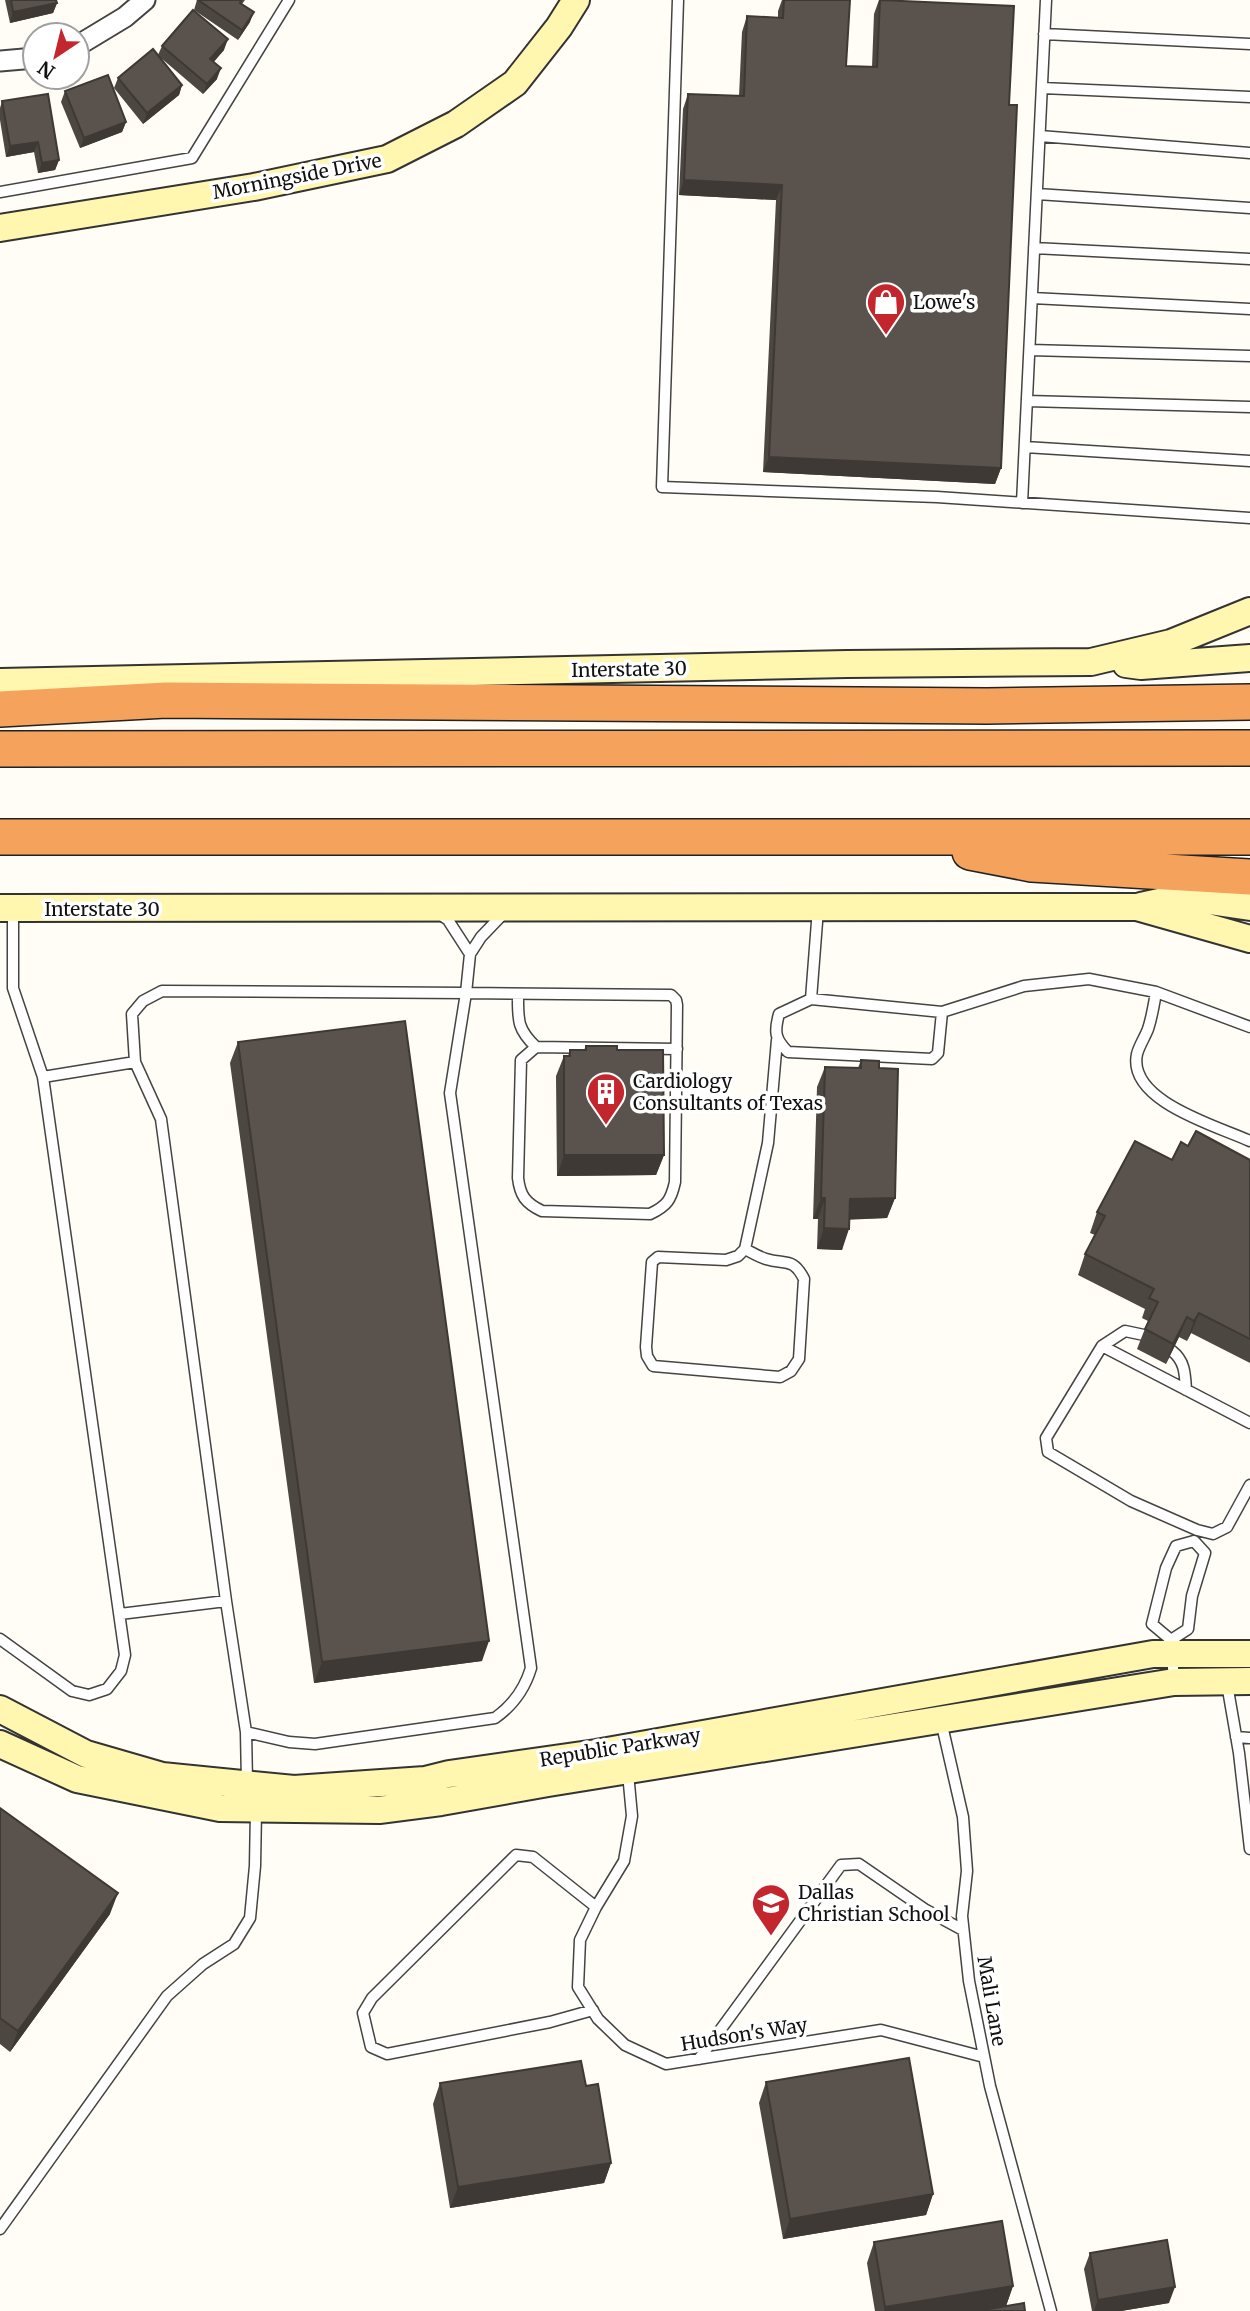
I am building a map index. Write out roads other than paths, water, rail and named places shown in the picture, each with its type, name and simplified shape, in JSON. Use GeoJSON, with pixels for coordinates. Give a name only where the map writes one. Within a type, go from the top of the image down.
{"type":"FeatureCollection","features":[{"type":"Feature","properties":{"kind":"highway"},"geometry":{"type":"LineString","coordinates":[[0,709],[166,699],[987,706],[1250,702]]}},
{"type":"Feature","properties":{"kind":"highway"},"geometry":{"type":"LineString","coordinates":[[0,749],[1250,748]]}},
{"type":"Feature","properties":{"kind":"highway"},"geometry":{"type":"LineString","coordinates":[[894,836],[1032,864],[1250,877]]}},
{"type":"Feature","properties":{"kind":"highway"},"geometry":{"type":"LineString","coordinates":[[0,838],[1250,837]]}},
{"type":"Feature","properties":{"kind":"street"},"geometry":{"type":"LineString","coordinates":[[91,38],[125,17],[145,0]]}},
{"type":"Feature","properties":{"kind":"street","name":"Morningside Drive"},"geometry":{"type":"LineString","coordinates":[[0,228],[254,187],[387,159],[456,124],[515,83],[559,27],[576,0]]}},
{"type":"Feature","properties":{"kind":"street"},"geometry":{"type":"LineString","coordinates":[[0,61],[21,59]]}},
{"type":"Feature","properties":{"kind":"street","name":"Interstate 30"},"geometry":{"type":"LineString","coordinates":[[0,682],[847,664],[1091,662],[1171,643],[1250,611]]}},
{"type":"Feature","properties":{"kind":"street"},"geometry":{"type":"LineString","coordinates":[[1091,662],[1141,666],[1250,658]]}},
{"type":"Feature","properties":{"kind":"street"},"geometry":{"type":"LineString","coordinates":[[1136,907],[1182,897],[1250,906]]}},
{"type":"Feature","properties":{"kind":"street","name":"Interstate 30"},"geometry":{"type":"LineString","coordinates":[[7,909],[1136,907],[1250,939]]}},
{"type":"Feature","properties":{"kind":"street","name":"Republic Parkway"},"geometry":{"type":"LineString","coordinates":[[626,1759],[934,1693],[1153,1654],[1171,1647],[1250,1654]]}},
{"type":"Feature","properties":{"kind":"street","name":"Republic Parkway"},"geometry":{"type":"LineString","coordinates":[[0,1744],[77,1779],[220,1808],[251,1797],[293,1789],[425,1780],[449,1774],[626,1759],[940,1720],[1174,1682],[1238,1680]]}},
{"type":"Feature","properties":{"kind":"street","name":"Republic Parkway"},"geometry":{"type":"LineString","coordinates":[[0,1709],[86,1754],[162,1776],[251,1797]]}},
{"type":"Feature","properties":{"kind":"lane"},"geometry":{"type":"LineString","coordinates":[[0,192],[192,158],[289,0]]}},
{"type":"Feature","properties":{"kind":"lane"},"geometry":{"type":"LineString","coordinates":[[678,0],[662,488],[937,497],[1249,516]]}},
{"type":"Feature","properties":{"kind":"lane"},"geometry":{"type":"LineString","coordinates":[[1022,503],[1046,0]]}},
{"type":"Feature","properties":{"kind":"lane"},"geometry":{"type":"LineString","coordinates":[[1044,34],[1250,44]]}},
{"type":"Feature","properties":{"kind":"lane"},"geometry":{"type":"LineString","coordinates":[[1042,88],[1250,97]]}},
{"type":"Feature","properties":{"kind":"lane"},"geometry":{"type":"LineString","coordinates":[[1040,136],[1250,153]]}},
{"type":"Feature","properties":{"kind":"lane"},"geometry":{"type":"LineString","coordinates":[[1037,194],[1250,208]]}},
{"type":"Feature","properties":{"kind":"lane"},"geometry":{"type":"LineString","coordinates":[[1034,248],[1250,259]]}},
{"type":"Feature","properties":{"kind":"lane"},"geometry":{"type":"LineString","coordinates":[[1032,298],[1250,309]]}},
{"type":"Feature","properties":{"kind":"lane"},"geometry":{"type":"LineString","coordinates":[[1030,350],[1250,356]]}},
{"type":"Feature","properties":{"kind":"lane"},"geometry":{"type":"LineString","coordinates":[[1027,401],[1250,407]]}},
{"type":"Feature","properties":{"kind":"lane"},"geometry":{"type":"LineString","coordinates":[[1025,447],[1250,461]]}},
{"type":"Feature","properties":{"kind":"lane"},"geometry":{"type":"LineString","coordinates":[[246,1732],[289,1742],[315,1744],[495,1718],[507,1710],[527,1681],[531,1668],[450,1093],[470,954],[497,918],[511,908]]}},
{"type":"Feature","properties":{"kind":"lane"},"geometry":{"type":"LineString","coordinates":[[811,999],[818,908]]}},
{"type":"Feature","properties":{"kind":"lane"},"geometry":{"type":"LineString","coordinates":[[0,1639],[72,1691],[89,1695],[107,1689],[121,1671],[125,1655],[43,1076],[13,988],[7,909]]}},
{"type":"Feature","properties":{"kind":"lane"},"geometry":{"type":"LineString","coordinates":[[432,909],[448,920],[470,954]]}},
{"type":"Feature","properties":{"kind":"lane"},"geometry":{"type":"LineString","coordinates":[[745,1249],[765,1259],[789,1262],[799,1269],[804,1279],[799,1359],[792,1371],[780,1377],[653,1366],[647,1356],[646,1347],[652,1262],[658,1256],[726,1261],[738,1256],[745,1249],[768,1143],[777,1040],[774,1030],[779,1014],[811,999],[942,1012],[1024,986],[1089,979],[1156,992],[1250,1027]]}},
{"type":"Feature","properties":{"kind":"lane"},"geometry":{"type":"LineString","coordinates":[[0,988],[13,988]]}},
{"type":"Feature","properties":{"kind":"lane"},"geometry":{"type":"LineString","coordinates":[[2,2221],[167,1996],[203,1964],[233,1944],[250,1918],[255,1866],[246,1732],[161,1119],[135,1062],[132,1014],[143,1001],[162,991],[671,995],[676,1000],[677,1049],[675,1182],[672,1198],[664,1208],[650,1214],[542,1211],[529,1205],[520,1193],[521,1060],[536,1047],[677,1049]]}},
{"type":"Feature","properties":{"kind":"lane"},"geometry":{"type":"LineString","coordinates":[[1156,992],[1149,1027],[1137,1054],[1137,1070],[1144,1084],[1165,1104],[1250,1141]]}},
{"type":"Feature","properties":{"kind":"lane"},"geometry":{"type":"LineString","coordinates":[[518,995],[518,1022],[524,1035],[536,1047]]}},
{"type":"Feature","properties":{"kind":"lane"},"geometry":{"type":"LineString","coordinates":[[777,1040],[788,1052],[932,1059],[938,1053],[942,1012]]}},
{"type":"Feature","properties":{"kind":"lane"},"geometry":{"type":"LineString","coordinates":[[43,1076],[135,1062]]}},
{"type":"Feature","properties":{"kind":"lane"},"geometry":{"type":"LineString","coordinates":[[1144,1335],[1125,1331],[1102,1346],[1046,1437],[1048,1452],[1196,1536],[1205,1553],[1192,1596],[1188,1629],[1171,1647]]}},
{"type":"Feature","properties":{"kind":"lane"},"geometry":{"type":"LineString","coordinates":[[1102,1346],[1250,1423]]}},
{"type":"Feature","properties":{"kind":"lane"},"geometry":{"type":"LineString","coordinates":[[1172,1351],[1178,1355],[1185,1370],[1186,1390]]}},
{"type":"Feature","properties":{"kind":"lane"},"geometry":{"type":"LineString","coordinates":[[1174,1682],[1171,1647],[1152,1624],[1166,1568],[1176,1546],[1196,1536],[1213,1534],[1227,1527],[1250,1485]]}},
{"type":"Feature","properties":{"kind":"lane"},"geometry":{"type":"LineString","coordinates":[[120,1614],[226,1601]]}},
{"type":"Feature","properties":{"kind":"lane"},"geometry":{"type":"LineString","coordinates":[[1238,1680],[1236,1737],[1250,1849]]}},
{"type":"Feature","properties":{"kind":"lane","name":"Mali Lane"},"geometry":{"type":"LineString","coordinates":[[934,1693],[964,1817],[967,1871],[962,1916],[969,1981],[985,2057],[1051,2311]]}},
{"type":"Feature","properties":{"kind":"lane"},"geometry":{"type":"LineString","coordinates":[[1236,1737],[1250,1738]]}},
{"type":"Feature","properties":{"kind":"lane","name":"Hudson's Way"},"geometry":{"type":"LineString","coordinates":[[626,1759],[632,1816],[624,1861],[580,1940],[578,1987],[598,2019],[625,2045],[666,2064],[881,2030],[985,2057]]}},
{"type":"Feature","properties":{"kind":"lane"},"geometry":{"type":"LineString","coordinates":[[593,2010],[550,2022],[387,2054],[371,2047],[363,2013],[372,1998],[516,1855],[533,1857],[596,1907]]}},
{"type":"Feature","properties":{"kind":"lane"},"geometry":{"type":"LineString","coordinates":[[699,2059],[841,1865],[859,1864],[926,1910],[963,1930]]}},
{"type":"Feature","properties":{"kind":"place","name":"Lowe's"},"geometry":{"type":"Point","coordinates":[886,336]}},
{"type":"Feature","properties":{"kind":"place","name":"Cardiology Consultants of Texas"},"geometry":{"type":"Point","coordinates":[606,1126]}},
{"type":"Feature","properties":{"kind":"place","name":"Dallas Christian School"},"geometry":{"type":"Point","coordinates":[771,1937]}}]}
